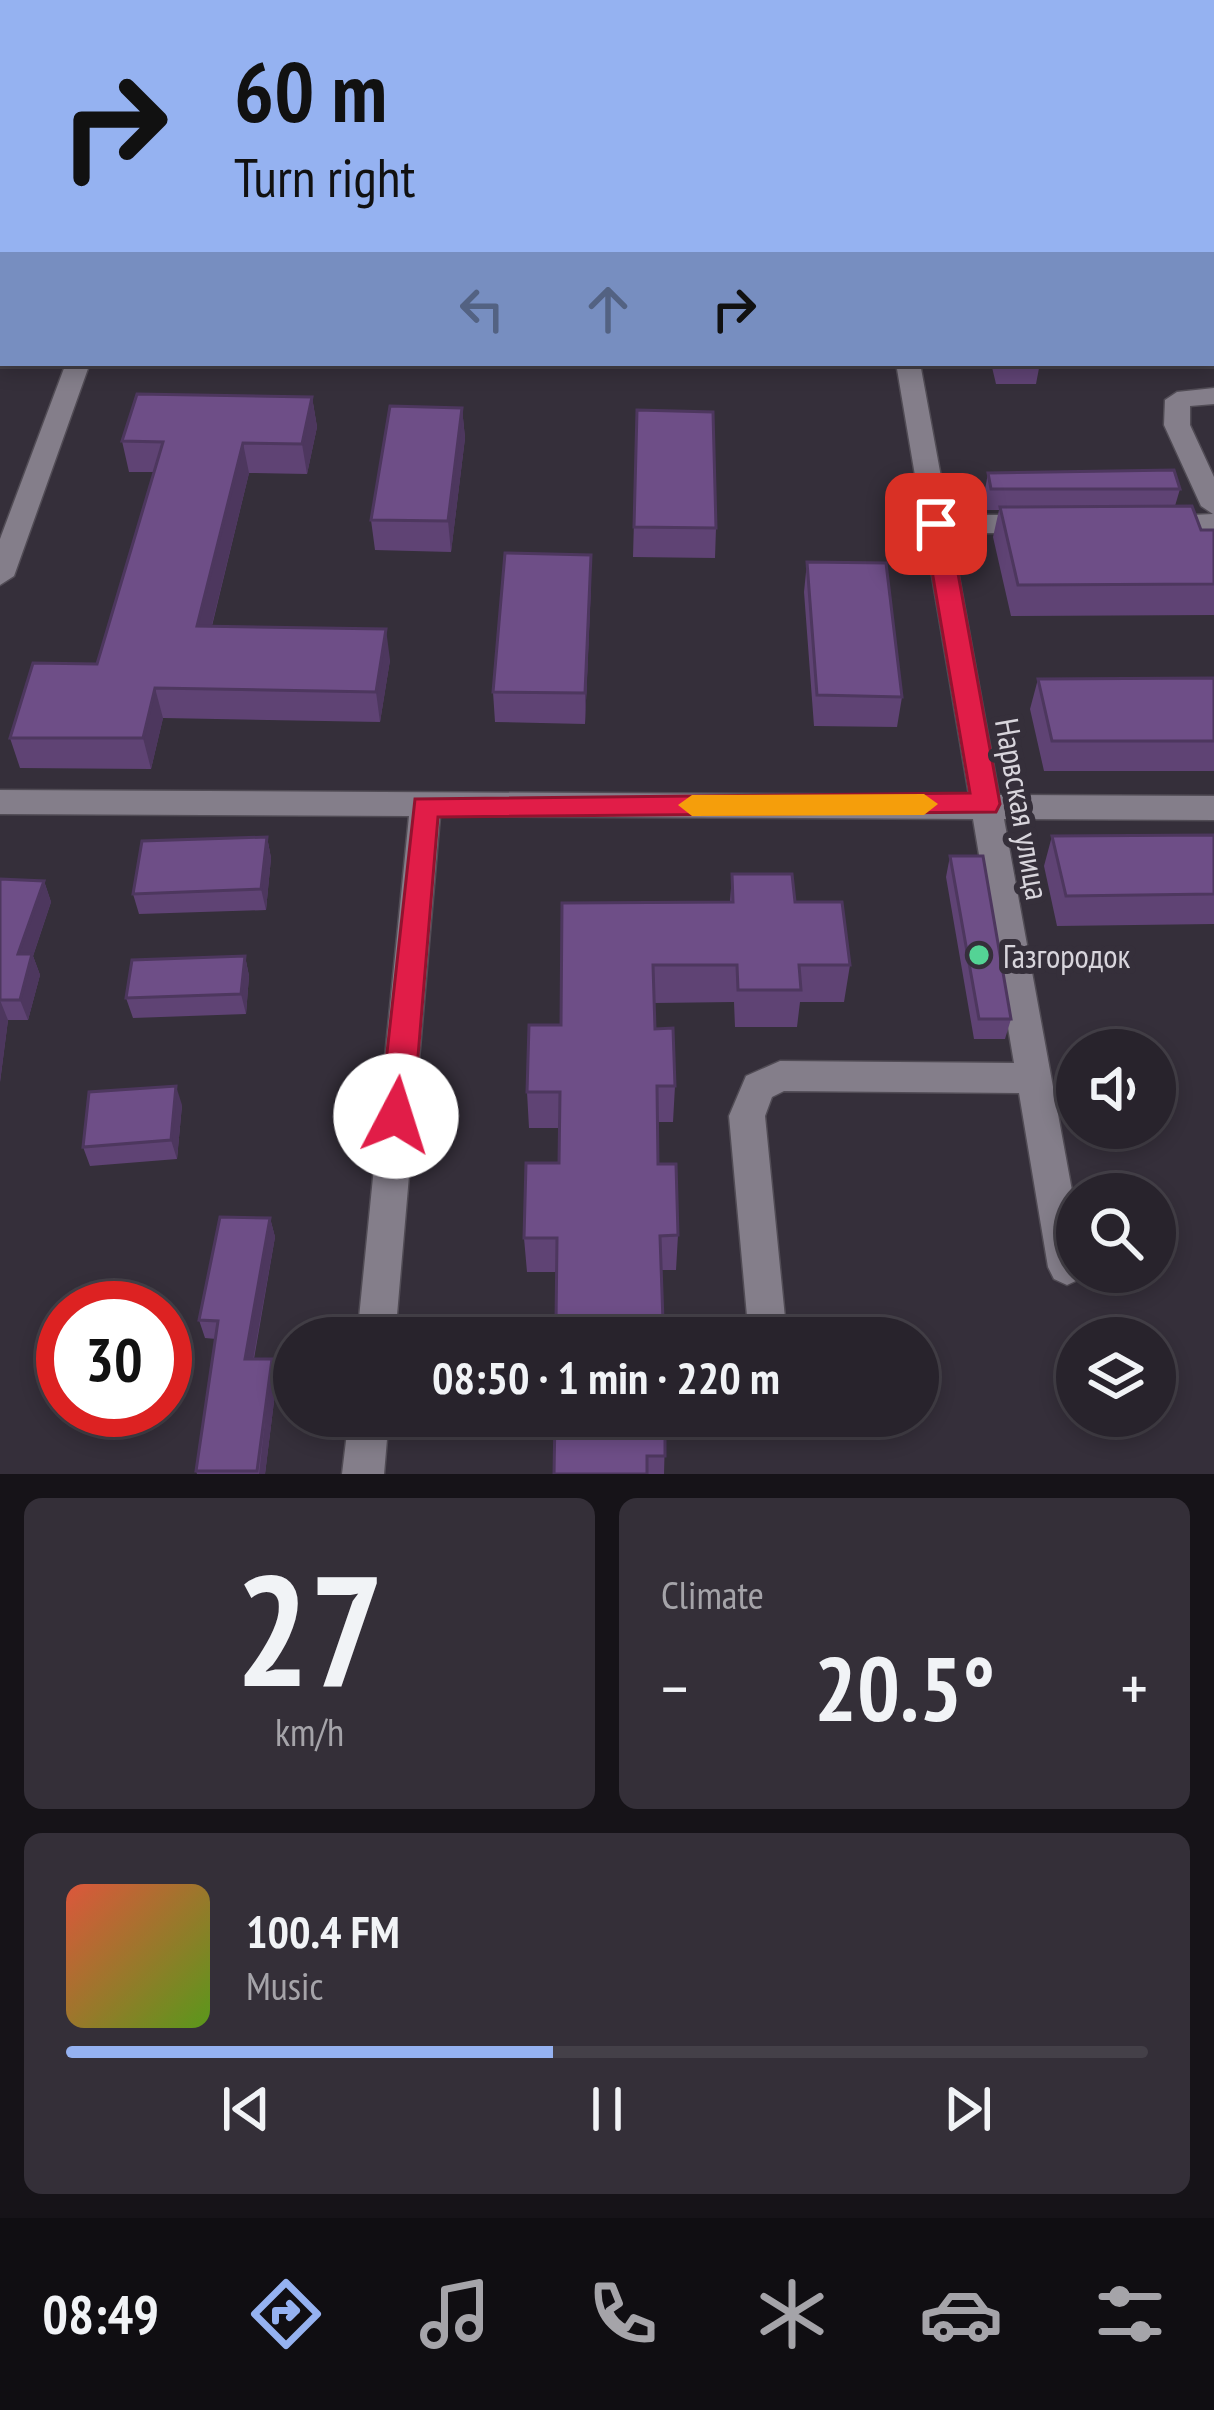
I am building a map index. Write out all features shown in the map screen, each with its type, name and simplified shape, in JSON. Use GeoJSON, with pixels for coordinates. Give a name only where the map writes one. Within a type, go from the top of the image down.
{"type":"FeatureCollection","features":[{"type":"Feature","properties":{"kind":"street"},"geometry":{"type":"LineString","coordinates":[[0,576],[77,366]]}},
{"type":"Feature","properties":{"kind":"street","name":"Нарвская улица"},"geometry":{"type":"LineString","coordinates":[[909,366],[1056,1204]]}},
{"type":"Feature","properties":{"kind":"street"},"geometry":{"type":"LineString","coordinates":[[1214,396],[1177,400],[1177,425],[1214,506]]}},
{"type":"Feature","properties":{"kind":"street"},"geometry":{"type":"LineString","coordinates":[[1121,524],[1214,523]]}},
{"type":"Feature","properties":{"kind":"street"},"geometry":{"type":"LineString","coordinates":[[936,524],[1052,524]]}},
{"type":"Feature","properties":{"kind":"street"},"geometry":{"type":"LineString","coordinates":[[0,802],[1214,808]]}},
{"type":"Feature","properties":{"kind":"street"},"geometry":{"type":"LineString","coordinates":[[378,1317],[425,806]]}},
{"type":"Feature","properties":{"kind":"street"},"geometry":{"type":"LineString","coordinates":[[766,1317],[747,1116],[758,1087],[780,1076],[1034,1078]]}},
{"type":"Feature","properties":{"kind":"street"},"geometry":{"type":"LineString","coordinates":[[363,1474],[367,1437]]}},
{"type":"Feature","properties":{"kind":"building"},"geometry":{"type":"Polygon","coordinates":[[[137,394],[312,397],[302,444],[243,443],[197,626],[386,629],[376,692],[155,688],[143,738],[10,738],[33,663],[97,664],[163,442],[122,441],[137,394]]]}},
{"type":"Feature","properties":{"kind":"building"},"geometry":{"type":"Polygon","coordinates":[[[390,406],[462,408],[448,521],[371,520],[390,406]]]}},
{"type":"Feature","properties":{"kind":"building"},"geometry":{"type":"Polygon","coordinates":[[[637,410],[713,412],[716,528],[634,527],[637,410]]]}},
{"type":"Feature","properties":{"kind":"building"},"geometry":{"type":"Polygon","coordinates":[[[1174,470],[1180,489],[991,489],[988,473],[1174,470]]]}},
{"type":"Feature","properties":{"kind":"building"},"geometry":{"type":"Polygon","coordinates":[[[1192,506],[1201,530],[1214,530],[1214,584],[1018,585],[1000,507],[1192,506]]]}},
{"type":"Feature","properties":{"kind":"building"},"geometry":{"type":"Polygon","coordinates":[[[505,553],[591,555],[585,693],[493,692],[505,553]]]}},
{"type":"Feature","properties":{"kind":"building"},"geometry":{"type":"Polygon","coordinates":[[[807,562],[886,563],[902,697],[817,695],[807,562]]]}},
{"type":"Feature","properties":{"kind":"building"},"geometry":{"type":"Polygon","coordinates":[[[1214,678],[1214,741],[1052,741],[1038,679],[1214,678]]]}},
{"type":"Feature","properties":{"kind":"building"},"geometry":{"type":"Polygon","coordinates":[[[1214,835],[1214,894],[1066,896],[1052,836],[1214,835]]]}},
{"type":"Feature","properties":{"kind":"building"},"geometry":{"type":"Polygon","coordinates":[[[267,837],[261,889],[133,894],[142,841],[267,837]]]}},
{"type":"Feature","properties":{"kind":"building"},"geometry":{"type":"Polygon","coordinates":[[[950,856],[983,856],[1011,1019],[979,1019],[950,856]]]}},
{"type":"Feature","properties":{"kind":"building"},"geometry":{"type":"Polygon","coordinates":[[[732,874],[792,874],[795,902],[842,902],[850,965],[799,965],[801,990],[738,990],[737,965],[653,965],[655,1029],[673,1028],[675,1086],[657,1086],[658,1164],[676,1164],[678,1235],[660,1236],[663,1317],[556,1317],[557,1238],[524,1238],[526,1163],[559,1163],[560,1092],[527,1092],[529,1025],[561,1025],[562,903],[733,902],[732,874]]]}},
{"type":"Feature","properties":{"kind":"building"},"geometry":{"type":"Polygon","coordinates":[[[0,879],[44,881],[18,954],[32,954],[20,1000],[0,1000],[0,879]]]}},
{"type":"Feature","properties":{"kind":"building"},"geometry":{"type":"Polygon","coordinates":[[[245,956],[241,994],[126,998],[132,960],[245,956]]]}},
{"type":"Feature","properties":{"kind":"building"},"geometry":{"type":"Polygon","coordinates":[[[176,1086],[171,1140],[83,1147],[89,1092],[176,1086]]]}},
{"type":"Feature","properties":{"kind":"building"},"geometry":{"type":"Polygon","coordinates":[[[220,1217],[270,1218],[245,1359],[272,1359],[257,1471],[196,1471],[218,1321],[199,1320],[220,1217]]]}},
{"type":"Feature","properties":{"kind":"building"},"geometry":{"type":"Polygon","coordinates":[[[555,1437],[665,1437],[665,1456],[647,1456],[647,1474],[554,1474],[555,1437]]]}},
{"type":"Feature","properties":{"kind":"slow traffic"},"geometry":{"type":"LineString","coordinates":[[692,805],[924,804]]}},
{"type":"Feature","properties":{"kind":"place","name":"Газгородок"},"geometry":{"type":"Point","coordinates":[979,955]}},
{"type":"Feature","properties":{"kind":"route"},"geometry":{"type":"LineString","coordinates":[[396,1116],[425,806],[986,804],[936,524]]}}]}
